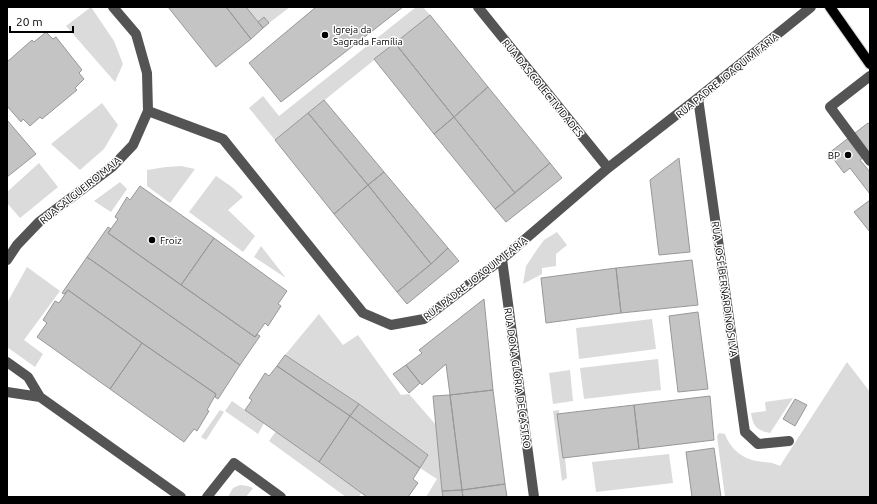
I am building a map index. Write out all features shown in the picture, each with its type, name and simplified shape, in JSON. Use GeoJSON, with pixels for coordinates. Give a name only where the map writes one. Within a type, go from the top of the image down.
{"type":"FeatureCollection","features":[{"type":"Feature","properties":{"kind":"main road"},"geometry":{"type":"LineString","coordinates":[[830,7],[870,64]]}},
{"type":"Feature","properties":{"kind":"street","name":"RUA SALGUEIRO MAIA"},"geometry":{"type":"LineString","coordinates":[[7,260],[17,245],[39,222],[112,167],[133,146],[148,111],[147,72],[136,34],[112,7]]}},
{"type":"Feature","properties":{"kind":"street","name":"RUA DAS COLECTIVIDADES"},"geometry":{"type":"LineString","coordinates":[[478,7],[608,168]]}},
{"type":"Feature","properties":{"kind":"street","name":"RUA PADRE JOAQUIM FARIA"},"geometry":{"type":"LineString","coordinates":[[148,111],[223,140],[363,313],[391,326],[424,319],[502,259],[608,168],[811,7]]}},
{"type":"Feature","properties":{"kind":"street"},"geometry":{"type":"LineString","coordinates":[[870,76],[830,107],[870,161]]}},
{"type":"Feature","properties":{"kind":"street","name":"RUA JOSÉ BERNARDINO SILVA"},"geometry":{"type":"LineString","coordinates":[[698,98],[745,432],[758,444],[789,441]]}},
{"type":"Feature","properties":{"kind":"street","name":"RUA DONA GLÓRIA DE CASTRO"},"geometry":{"type":"LineString","coordinates":[[502,259],[534,497]]}},
{"type":"Feature","properties":{"kind":"street"},"geometry":{"type":"LineString","coordinates":[[7,362],[28,377],[40,397],[181,497]]}},
{"type":"Feature","properties":{"kind":"street"},"geometry":{"type":"LineString","coordinates":[[7,392],[40,397]]}},
{"type":"Feature","properties":{"kind":"street"},"geometry":{"type":"LineString","coordinates":[[207,497],[234,463],[282,497]]}},
{"type":"Feature","properties":{"kind":"shaded area"},"geometry":{"type":"Polygon","coordinates":[[[91,7],[114,41],[123,64],[115,82],[66,26],[91,7]]]}},
{"type":"Feature","properties":{"kind":"shaded area"},"geometry":{"type":"Polygon","coordinates":[[[246,7],[290,7],[269,23],[264,17],[258,22],[246,7]]]}},
{"type":"Feature","properties":{"kind":"shaded area"},"geometry":{"type":"Polygon","coordinates":[[[416,7],[423,7],[430,15],[275,140],[249,108],[263,96],[279,116],[416,7]]]}},
{"type":"Feature","properties":{"kind":"shaded area"},"geometry":{"type":"Polygon","coordinates":[[[102,103],[118,125],[104,149],[80,170],[51,144],[102,103]]]}},
{"type":"Feature","properties":{"kind":"shaded area"},"geometry":{"type":"Polygon","coordinates":[[[39,163],[58,187],[20,218],[7,203],[7,192],[39,163]]]}},
{"type":"Feature","properties":{"kind":"shaded area"},"geometry":{"type":"Polygon","coordinates":[[[181,166],[195,169],[170,203],[147,186],[147,170],[181,166]]]}},
{"type":"Feature","properties":{"kind":"shaded area"},"geometry":{"type":"Polygon","coordinates":[[[216,176],[243,197],[228,210],[255,236],[243,252],[189,212],[216,176]]]}},
{"type":"Feature","properties":{"kind":"shaded area"},"geometry":{"type":"Polygon","coordinates":[[[120,182],[127,189],[111,212],[94,201],[120,182]]]}},
{"type":"Feature","properties":{"kind":"shaded area"},"geometry":{"type":"Polygon","coordinates":[[[557,232],[567,245],[556,254],[556,266],[542,268],[542,274],[523,284],[526,266],[544,240],[557,232]]]}},
{"type":"Feature","properties":{"kind":"shaded area"},"geometry":{"type":"Polygon","coordinates":[[[261,246],[286,278],[254,257],[261,246]]]}},
{"type":"Feature","properties":{"kind":"shaded area"},"geometry":{"type":"Polygon","coordinates":[[[27,267],[60,291],[24,340],[43,354],[35,367],[7,347],[7,303],[27,267]]]}},
{"type":"Feature","properties":{"kind":"shaded area"},"geometry":{"type":"Polygon","coordinates":[[[319,314],[343,345],[358,335],[401,395],[409,394],[436,425],[443,497],[426,497],[437,479],[420,468],[428,455],[359,404],[285,355],[319,314]]]}},
{"type":"Feature","properties":{"kind":"shaded area"},"geometry":{"type":"Polygon","coordinates":[[[652,319],[656,349],[579,359],[576,328],[652,319]]]}},
{"type":"Feature","properties":{"kind":"shaded area"},"geometry":{"type":"Polygon","coordinates":[[[658,359],[661,390],[584,399],[580,368],[658,359]]]}},
{"type":"Feature","properties":{"kind":"shaded area"},"geometry":{"type":"Polygon","coordinates":[[[847,362],[870,392],[870,497],[725,497],[717,436],[719,433],[725,434],[732,446],[743,456],[752,460],[773,463],[780,466],[847,362]]]}},
{"type":"Feature","properties":{"kind":"shaded area"},"geometry":{"type":"Polygon","coordinates":[[[570,370],[573,401],[553,404],[549,373],[570,370]]]}},
{"type":"Feature","properties":{"kind":"shaded area"},"geometry":{"type":"Polygon","coordinates":[[[793,398],[770,433],[762,431],[754,425],[751,413],[766,411],[765,402],[793,398]]]}},
{"type":"Feature","properties":{"kind":"shaded area"},"geometry":{"type":"Polygon","coordinates":[[[232,401],[264,423],[258,434],[225,411],[232,401]]]}},
{"type":"Feature","properties":{"kind":"shaded area"},"geometry":{"type":"Polygon","coordinates":[[[220,410],[224,412],[206,440],[201,437],[220,410]]]}},
{"type":"Feature","properties":{"kind":"shaded area"},"geometry":{"type":"Polygon","coordinates":[[[559,410],[558,414],[563,458],[565,458],[567,478],[562,481],[553,411],[559,410]]]}},
{"type":"Feature","properties":{"kind":"shaded area"},"geometry":{"type":"Polygon","coordinates":[[[276,431],[361,493],[359,497],[346,497],[269,441],[276,431]]]}},
{"type":"Feature","properties":{"kind":"shaded area"},"geometry":{"type":"Polygon","coordinates":[[[669,454],[673,483],[596,492],[592,462],[669,454]]]}},
{"type":"Feature","properties":{"kind":"shaded area"},"geometry":{"type":"Polygon","coordinates":[[[240,485],[253,488],[246,497],[228,497],[233,488],[240,485]]]}},
{"type":"Feature","properties":{"kind":"building"},"geometry":{"type":"Polygon","coordinates":[[[168,7],[226,7],[251,39],[216,67],[168,7]]]}},
{"type":"Feature","properties":{"kind":"building"},"geometry":{"type":"Polygon","coordinates":[[[226,7],[246,7],[263,28],[251,39],[226,7]]]}},
{"type":"Feature","properties":{"kind":"building","name":"Igreja da Sagrada Família"},"geometry":{"type":"Polygon","coordinates":[[[316,7],[403,7],[281,102],[249,63],[316,7]]]}},
{"type":"Feature","properties":{"kind":"building"},"geometry":{"type":"Polygon","coordinates":[[[430,15],[488,87],[454,117],[395,43],[430,15]]]}},
{"type":"Feature","properties":{"kind":"building"},"geometry":{"type":"Polygon","coordinates":[[[264,17],[269,23],[263,28],[258,22],[264,17]]]}},
{"type":"Feature","properties":{"kind":"building"},"geometry":{"type":"Polygon","coordinates":[[[46,32],[53,39],[56,37],[82,70],[79,73],[84,79],[75,88],[77,90],[42,119],[40,117],[30,126],[23,119],[21,122],[7,106],[7,62],[32,40],[34,42],[46,32]]]}},
{"type":"Feature","properties":{"kind":"building"},"geometry":{"type":"Polygon","coordinates":[[[395,43],[454,117],[434,134],[374,59],[395,43]]]}},
{"type":"Feature","properties":{"kind":"building"},"geometry":{"type":"Polygon","coordinates":[[[488,87],[550,163],[515,193],[454,117],[488,87]]]}},
{"type":"Feature","properties":{"kind":"building"},"geometry":{"type":"Polygon","coordinates":[[[324,100],[384,172],[368,185],[308,113],[324,100]]]}},
{"type":"Feature","properties":{"kind":"building"},"geometry":{"type":"Polygon","coordinates":[[[308,113],[368,185],[334,214],[275,140],[308,113]]]}},
{"type":"Feature","properties":{"kind":"building"},"geometry":{"type":"Polygon","coordinates":[[[454,117],[515,193],[495,209],[434,134],[454,117]]]}},
{"type":"Feature","properties":{"kind":"building"},"geometry":{"type":"Polygon","coordinates":[[[7,120],[36,154],[7,177],[7,120]]]}},
{"type":"Feature","properties":{"kind":"building"},"geometry":{"type":"Polygon","coordinates":[[[868,123],[870,125],[870,152],[860,160],[870,172],[870,194],[850,168],[844,173],[829,153],[868,123]]]}},
{"type":"Feature","properties":{"kind":"building"},"geometry":{"type":"Polygon","coordinates":[[[679,158],[690,252],[659,255],[650,180],[679,158]]]}},
{"type":"Feature","properties":{"kind":"building"},"geometry":{"type":"Polygon","coordinates":[[[550,163],[562,178],[506,222],[495,209],[550,163]]]}},
{"type":"Feature","properties":{"kind":"building"},"geometry":{"type":"Polygon","coordinates":[[[384,172],[448,248],[431,264],[368,185],[384,172]]]}},
{"type":"Feature","properties":{"kind":"building"},"geometry":{"type":"Polygon","coordinates":[[[368,185],[431,264],[397,292],[334,214],[368,185]]]}},
{"type":"Feature","properties":{"kind":"building"},"geometry":{"type":"Polygon","coordinates":[[[140,186],[214,238],[181,285],[108,233],[118,219],[115,217],[127,197],[130,200],[140,186]]]}},
{"type":"Feature","properties":{"kind":"building"},"geometry":{"type":"Polygon","coordinates":[[[870,200],[870,232],[854,212],[870,200]]]}},
{"type":"Feature","properties":{"kind":"building"},"geometry":{"type":"Polygon","coordinates":[[[108,227],[111,229],[108,233],[255,337],[257,334],[260,336],[240,365],[87,257],[108,227]]]}},
{"type":"Feature","properties":{"kind":"building"},"geometry":{"type":"Polygon","coordinates":[[[214,238],[287,291],[278,304],[281,306],[268,326],[265,323],[255,337],[181,285],[214,238]]]}},
{"type":"Feature","properties":{"kind":"building"},"geometry":{"type":"Polygon","coordinates":[[[448,248],[459,261],[407,304],[397,292],[448,248]]]}},
{"type":"Feature","properties":{"kind":"building"},"geometry":{"type":"Polygon","coordinates":[[[87,257],[240,365],[218,399],[215,397],[216,394],[68,290],[64,294],[62,293],[87,257]]]}},
{"type":"Feature","properties":{"kind":"building"},"geometry":{"type":"Polygon","coordinates":[[[692,260],[698,305],[621,313],[616,268],[692,260]]]}},
{"type":"Feature","properties":{"kind":"building"},"geometry":{"type":"Polygon","coordinates":[[[616,268],[621,313],[546,323],[541,278],[616,268]]]}},
{"type":"Feature","properties":{"kind":"building"},"geometry":{"type":"Polygon","coordinates":[[[68,290],[142,343],[110,389],[37,337],[47,323],[43,320],[55,301],[59,303],[68,290]]]}},
{"type":"Feature","properties":{"kind":"building"},"geometry":{"type":"Polygon","coordinates":[[[484,299],[493,390],[450,395],[446,364],[422,385],[406,365],[422,353],[419,350],[484,299]]]}},
{"type":"Feature","properties":{"kind":"building"},"geometry":{"type":"Polygon","coordinates":[[[698,312],[708,389],[678,392],[669,316],[698,312]]]}},
{"type":"Feature","properties":{"kind":"building"},"geometry":{"type":"Polygon","coordinates":[[[142,343],[216,394],[207,410],[209,411],[197,431],[194,429],[184,442],[110,389],[142,343]]]}},
{"type":"Feature","properties":{"kind":"building"},"geometry":{"type":"Polygon","coordinates":[[[285,355],[359,404],[350,416],[277,366],[285,355]]]}},
{"type":"Feature","properties":{"kind":"building"},"geometry":{"type":"Polygon","coordinates":[[[406,365],[420,383],[409,393],[393,374],[406,365]]]}},
{"type":"Feature","properties":{"kind":"building"},"geometry":{"type":"Polygon","coordinates":[[[277,366],[350,416],[319,462],[245,410],[252,400],[249,398],[265,373],[269,376],[277,366]]]}},
{"type":"Feature","properties":{"kind":"building"},"geometry":{"type":"Polygon","coordinates":[[[493,390],[505,484],[462,490],[450,395],[493,390]]]}},
{"type":"Feature","properties":{"kind":"building"},"geometry":{"type":"Polygon","coordinates":[[[450,395],[462,490],[442,491],[433,396],[450,395]]]}},
{"type":"Feature","properties":{"kind":"building"},"geometry":{"type":"Polygon","coordinates":[[[710,396],[714,440],[639,449],[634,405],[710,396]]]}},
{"type":"Feature","properties":{"kind":"building"},"geometry":{"type":"Polygon","coordinates":[[[795,399],[807,405],[795,426],[783,419],[795,399]]]}},
{"type":"Feature","properties":{"kind":"building"},"geometry":{"type":"Polygon","coordinates":[[[359,404],[428,455],[420,468],[350,416],[359,404]]]}},
{"type":"Feature","properties":{"kind":"building"},"geometry":{"type":"Polygon","coordinates":[[[634,405],[639,449],[563,458],[557,414],[634,405]]]}},
{"type":"Feature","properties":{"kind":"building"},"geometry":{"type":"Polygon","coordinates":[[[350,416],[420,468],[413,479],[418,483],[408,497],[367,497],[319,462],[350,416]]]}},
{"type":"Feature","properties":{"kind":"building"},"geometry":{"type":"Polygon","coordinates":[[[714,448],[721,497],[692,497],[686,452],[714,448]]]}},
{"type":"Feature","properties":{"kind":"building"},"geometry":{"type":"Polygon","coordinates":[[[505,484],[507,497],[463,497],[462,490],[505,484]]]}},
{"type":"Feature","properties":{"kind":"building"},"geometry":{"type":"Polygon","coordinates":[[[462,490],[463,497],[443,497],[442,491],[462,490]]]}},
{"type":"Feature","properties":{"kind":"place","name":"Igreja da Sagrada Família"},"geometry":{"type":"Point","coordinates":[325,35]}},
{"type":"Feature","properties":{"kind":"place","name":"BP"},"geometry":{"type":"Point","coordinates":[848,155]}},
{"type":"Feature","properties":{"kind":"place","name":"Froiz"},"geometry":{"type":"Point","coordinates":[152,240]}}]}
